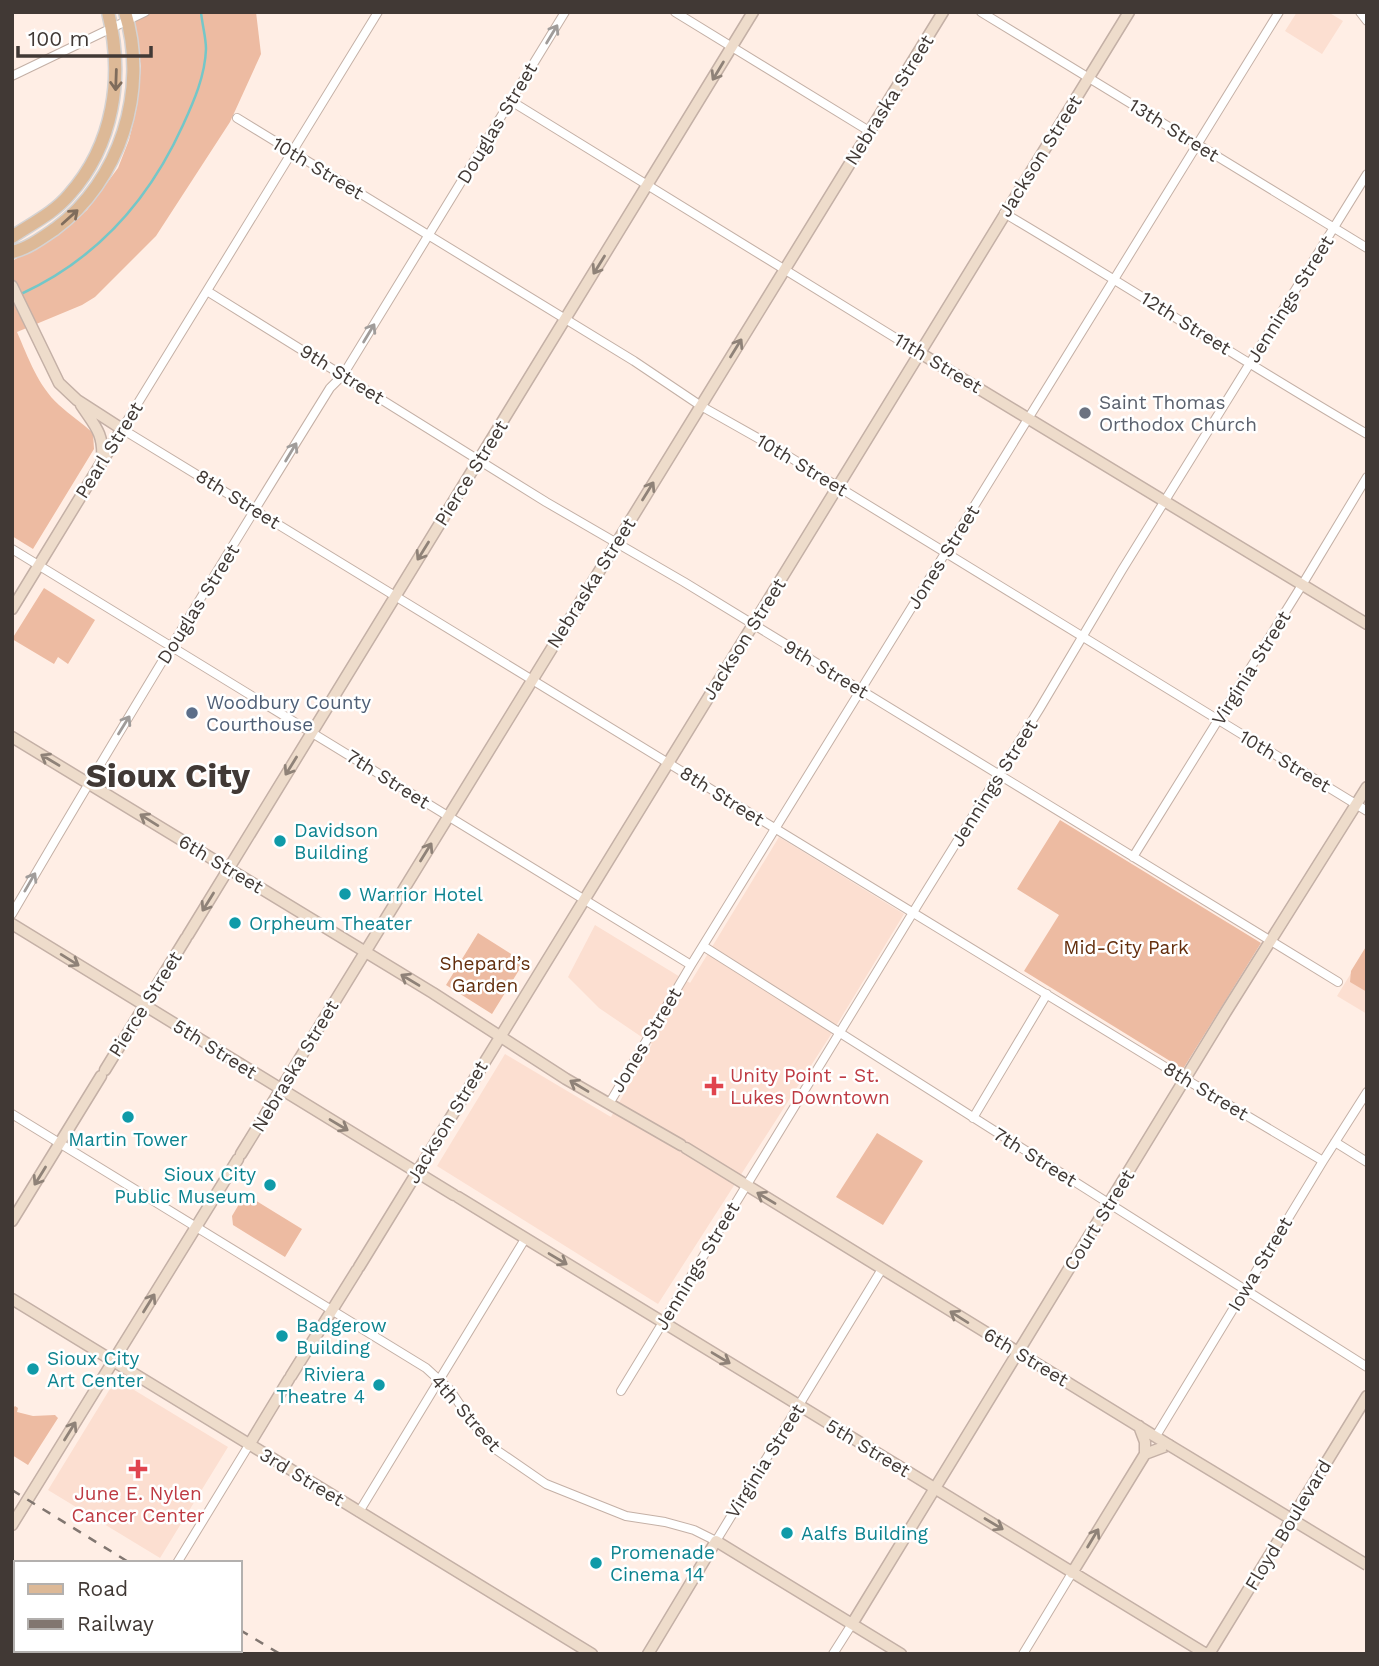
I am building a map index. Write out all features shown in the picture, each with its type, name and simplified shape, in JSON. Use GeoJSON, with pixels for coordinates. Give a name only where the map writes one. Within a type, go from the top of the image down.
{"type":"FeatureCollection","features":[{"type":"Feature","properties":{"kind":"main road"},"geometry":{"type":"LineString","coordinates":[[12,237],[67,197],[95,155],[112,112],[115,92],[116,66],[108,12]]}},
{"type":"Feature","properties":{"kind":"main road","name":"Pierce Street"},"geometry":{"type":"LineString","coordinates":[[12,1221],[753,12]]}},
{"type":"Feature","properties":{"kind":"main road","name":"Nebraska Street"},"geometry":{"type":"LineString","coordinates":[[12,1525],[943,12]]}},
{"type":"Feature","properties":{"kind":"main road","name":"Jackson Street"},"geometry":{"type":"LineString","coordinates":[[249,1445],[1129,12]]}},
{"type":"Feature","properties":{"kind":"main road"},"geometry":{"type":"LineString","coordinates":[[12,252],[46,236],[65,222],[88,197],[111,164],[123,137],[134,68],[126,16]]}},
{"type":"Feature","properties":{"kind":"main road"},"geometry":{"type":"LineString","coordinates":[[12,286],[58,383],[77,400],[122,429]]}},
{"type":"Feature","properties":{"kind":"main road","name":"11th Street"},"geometry":{"type":"LineString","coordinates":[[920,353],[1367,624]]}},
{"type":"Feature","properties":{"kind":"main road"},"geometry":{"type":"LineString","coordinates":[[77,400],[99,431],[103,444],[102,462]]}},
{"type":"Feature","properties":{"kind":"main road","name":"Pearl Street"},"geometry":{"type":"LineString","coordinates":[[12,609],[122,429]]}},
{"type":"Feature","properties":{"kind":"main road","name":"6th Street"},"geometry":{"type":"LineString","coordinates":[[12,737],[1367,1565]]}},
{"type":"Feature","properties":{"kind":"main road","name":"Court Street"},"geometry":{"type":"LineString","coordinates":[[852,1624],[1367,787]]}},
{"type":"Feature","properties":{"kind":"main road","name":"5th Street"},"geometry":{"type":"LineString","coordinates":[[12,924],[1208,1654]]}},
{"type":"Feature","properties":{"kind":"main road","name":"3rd Street"},"geometry":{"type":"LineString","coordinates":[[12,1299],[592,1654]]}},
{"type":"Feature","properties":{"kind":"main road","name":"Floyd Boulevard"},"geometry":{"type":"LineString","coordinates":[[1208,1654],[1367,1396]]}},
{"type":"Feature","properties":{"kind":"main road"},"geometry":{"type":"LineString","coordinates":[[1072,1573],[1145,1454],[1145,1441],[1139,1426]]}},
{"type":"Feature","properties":{"kind":"main road"},"geometry":{"type":"LineString","coordinates":[[1145,1454],[1169,1445]]}},
{"type":"Feature","properties":{"kind":"main road","name":"4th Street"},"geometry":{"type":"LineString","coordinates":[[716,1541],[901,1654]]}},
{"type":"Feature","properties":{"kind":"main road","name":"Virginia Street"},"geometry":{"type":"LineString","coordinates":[[648,1654],[716,1541]]}},
{"type":"Feature","properties":{"kind":"street"},"geometry":{"type":"LineString","coordinates":[[12,76],[112,28],[126,16],[145,12]]}},
{"type":"Feature","properties":{"kind":"street"},"geometry":{"type":"LineString","coordinates":[[365,12],[376,15]]}},
{"type":"Feature","properties":{"kind":"street","name":"Douglas Street"},"geometry":{"type":"LineString","coordinates":[[12,914],[171,647],[330,388],[343,375],[565,12]]}},
{"type":"Feature","properties":{"kind":"street"},"geometry":{"type":"LineString","coordinates":[[675,12],[869,131]]}},
{"type":"Feature","properties":{"kind":"street","name":"13th Street"},"geometry":{"type":"LineString","coordinates":[[981,12],[1367,248]]}},
{"type":"Feature","properties":{"kind":"street","name":"Jones Street"},"geometry":{"type":"LineString","coordinates":[[609,1104],[691,965],[1279,12]]}},
{"type":"Feature","properties":{"kind":"street"},"geometry":{"type":"LineString","coordinates":[[1360,12],[1367,21]]}},
{"type":"Feature","properties":{"kind":"street","name":"Pearl Street"},"geometry":{"type":"LineString","coordinates":[[122,429],[376,15]]}},
{"type":"Feature","properties":{"kind":"street","name":"11th Street"},"geometry":{"type":"LineString","coordinates":[[511,101],[920,353]]}},
{"type":"Feature","properties":{"kind":"street","name":"10th Street"},"geometry":{"type":"LineString","coordinates":[[237,118],[565,319],[701,406],[838,486],[1367,811]]}},
{"type":"Feature","properties":{"kind":"street","name":"Jennings Street"},"geometry":{"type":"LineString","coordinates":[[621,1391],[1083,637],[1164,500],[1367,174]]}},
{"type":"Feature","properties":{"kind":"street","name":"12th Street"},"geometry":{"type":"LineString","coordinates":[[1004,213],[1367,434]]}},
{"type":"Feature","properties":{"kind":"street","name":"9th Street"},"geometry":{"type":"LineString","coordinates":[[207,291],[615,544],[753,624],[1338,982]]}},
{"type":"Feature","properties":{"kind":"street","name":"8th Street"},"geometry":{"type":"LineString","coordinates":[[122,429],[1323,1161]]}},
{"type":"Feature","properties":{"kind":"street","name":"Virginia Street"},"geometry":{"type":"LineString","coordinates":[[1133,857],[1303,585],[1367,477]]}},
{"type":"Feature","properties":{"kind":"street","name":"7th Street"},"geometry":{"type":"LineString","coordinates":[[12,549],[691,965]]}},
{"type":"Feature","properties":{"kind":"street","name":"7th Street"},"geometry":{"type":"LineString","coordinates":[[703,946],[1367,1367]]}},
{"type":"Feature","properties":{"kind":"street"},"geometry":{"type":"LineString","coordinates":[[973,1118],[1047,995]]}},
{"type":"Feature","properties":{"kind":"street","name":"Iowa Street"},"geometry":{"type":"LineString","coordinates":[[1156,1436],[1367,1092]]}},
{"type":"Feature","properties":{"kind":"street","name":"4th Street"},"geometry":{"type":"LineString","coordinates":[[12,1114],[426,1368],[450,1390],[468,1418],[495,1449],[546,1484],[626,1516],[694,1530],[716,1541]]}},
{"type":"Feature","properties":{"kind":"street"},"geometry":{"type":"LineString","coordinates":[[1335,1142],[1367,1162]]}},
{"type":"Feature","properties":{"kind":"street"},"geometry":{"type":"LineString","coordinates":[[359,1512],[526,1239]]}},
{"type":"Feature","properties":{"kind":"street","name":"Virginia Street"},"geometry":{"type":"LineString","coordinates":[[716,1541],[882,1269]]}},
{"type":"Feature","properties":{"kind":"street","name":"Jackson Street"},"geometry":{"type":"LineString","coordinates":[[178,1561],[249,1445]]}},
{"type":"Feature","properties":{"kind":"street"},"geometry":{"type":"LineString","coordinates":[[1023,1654],[1072,1573]]}},
{"type":"Feature","properties":{"kind":"street","name":"Court Street"},"geometry":{"type":"LineString","coordinates":[[833,1654],[852,1624]]}},
{"type":"Feature","properties":{"kind":"shaded area"},"geometry":{"type":"Polygon","coordinates":[[[1297,12],[1328,12],[1343,21],[1322,54],[1285,31],[1297,12]]]}},
{"type":"Feature","properties":{"kind":"shaded area","name":"Unity Point - St. Lukes Downtown"},"geometry":{"type":"Polygon","coordinates":[[[779,837],[904,914],[830,1036],[658,1304],[437,1166],[505,1054],[611,1117],[652,1044],[599,1008],[568,977],[595,925],[690,983],[779,837]]]}},
{"type":"Feature","properties":{"kind":"shaded area"},"geometry":{"type":"Polygon","coordinates":[[[1367,947],[1367,1014],[1337,996],[1367,947]]]}},
{"type":"Feature","properties":{"kind":"shaded area","name":"June E. Nylen Cancer Center"},"geometry":{"type":"Polygon","coordinates":[[[116,1379],[228,1447],[160,1558],[48,1490],[116,1379]]]}},
{"type":"Feature","properties":{"kind":"green space"},"geometry":{"type":"Polygon","coordinates":[[[129,12],[256,12],[261,54],[230,122],[156,236],[95,297],[17,332],[45,389],[59,405],[93,433],[94,449],[33,549],[12,536],[12,261],[54,238],[87,210],[118,168],[129,140],[137,106],[141,66],[129,12]]]}},
{"type":"Feature","properties":{"kind":"green space"},"geometry":{"type":"Polygon","coordinates":[[[44,588],[95,620],[68,664],[58,657],[54,664],[12,639],[44,588]]]}},
{"type":"Feature","properties":{"kind":"green space","name":"Mid-City Park"},"geometry":{"type":"Polygon","coordinates":[[[1060,820],[1261,943],[1183,1069],[1024,971],[1059,915],[1017,889],[1060,820]]]}},
{"type":"Feature","properties":{"kind":"green space","name":"Shepard’s Garden"},"geometry":{"type":"Polygon","coordinates":[[[478,933],[524,962],[492,1014],[446,985],[478,933]]]}},
{"type":"Feature","properties":{"kind":"green space"},"geometry":{"type":"Polygon","coordinates":[[[1367,945],[1367,992],[1350,982],[1351,971],[1367,945]]]}},
{"type":"Feature","properties":{"kind":"green space"},"geometry":{"type":"Polygon","coordinates":[[[877,1133],[923,1161],[883,1225],[836,1197],[877,1133]]]}},
{"type":"Feature","properties":{"kind":"green space"},"geometry":{"type":"Polygon","coordinates":[[[245,1194],[302,1229],[285,1257],[233,1225],[232,1216],[245,1194]]]}},
{"type":"Feature","properties":{"kind":"green space"},"geometry":{"type":"Polygon","coordinates":[[[15,1406],[18,1408],[17,1412],[33,1416],[55,1415],[58,1418],[28,1465],[12,1455],[12,1409],[15,1406]]]}},
{"type":"Feature","properties":{"kind":"waterway"},"geometry":{"type":"LineString","coordinates":[[21,294],[48,280],[97,245],[137,202],[154,178],[183,125],[201,79],[206,49],[201,12]]}},
{"type":"Feature","properties":{"kind":"railway"},"geometry":{"type":"LineString","coordinates":[[12,1490],[127,1561]]}},
{"type":"Feature","properties":{"kind":"railway"},"geometry":{"type":"LineString","coordinates":[[242,1631],[280,1654]]}},
{"type":"Feature","properties":{"kind":"place","name":"Saint Thomas Orthodox Church"},"geometry":{"type":"Point","coordinates":[1085,413]}},
{"type":"Feature","properties":{"kind":"place","name":"Woodbury County Courthouse"},"geometry":{"type":"Point","coordinates":[192,713]}},
{"type":"Feature","properties":{"kind":"place","name":"Davidson Building"},"geometry":{"type":"Point","coordinates":[280,841]}},
{"type":"Feature","properties":{"kind":"place","name":"Warrior Hotel"},"geometry":{"type":"Point","coordinates":[345,894]}},
{"type":"Feature","properties":{"kind":"place","name":"Orpheum Theater"},"geometry":{"type":"Point","coordinates":[235,923]}},
{"type":"Feature","properties":{"kind":"place","name":"Unity Point - St. Lukes Downtown"},"geometry":{"type":"Point","coordinates":[714,1086]}},
{"type":"Feature","properties":{"kind":"place","name":"Martin Tower"},"geometry":{"type":"Point","coordinates":[128,1117]}},
{"type":"Feature","properties":{"kind":"place","name":"Sioux City Public Museum"},"geometry":{"type":"Point","coordinates":[270,1185]}},
{"type":"Feature","properties":{"kind":"place","name":"Badgerow Building"},"geometry":{"type":"Point","coordinates":[282,1336]}},
{"type":"Feature","properties":{"kind":"place","name":"Sioux City Art Center"},"geometry":{"type":"Point","coordinates":[33,1369]}},
{"type":"Feature","properties":{"kind":"place","name":"Riviera Theatre 4"},"geometry":{"type":"Point","coordinates":[379,1385]}},
{"type":"Feature","properties":{"kind":"place","name":"June E. Nylen Cancer Center"},"geometry":{"type":"Point","coordinates":[138,1469]}},
{"type":"Feature","properties":{"kind":"place","name":"Aalfs Building"},"geometry":{"type":"Point","coordinates":[787,1533]}},
{"type":"Feature","properties":{"kind":"place","name":"Promenade Cinema 14"},"geometry":{"type":"Point","coordinates":[596,1563]}},
{"type":"Feature","properties":{"kind":"district","name":"Sioux City"},"geometry":{"type":"Point","coordinates":[168,775]}}]}
